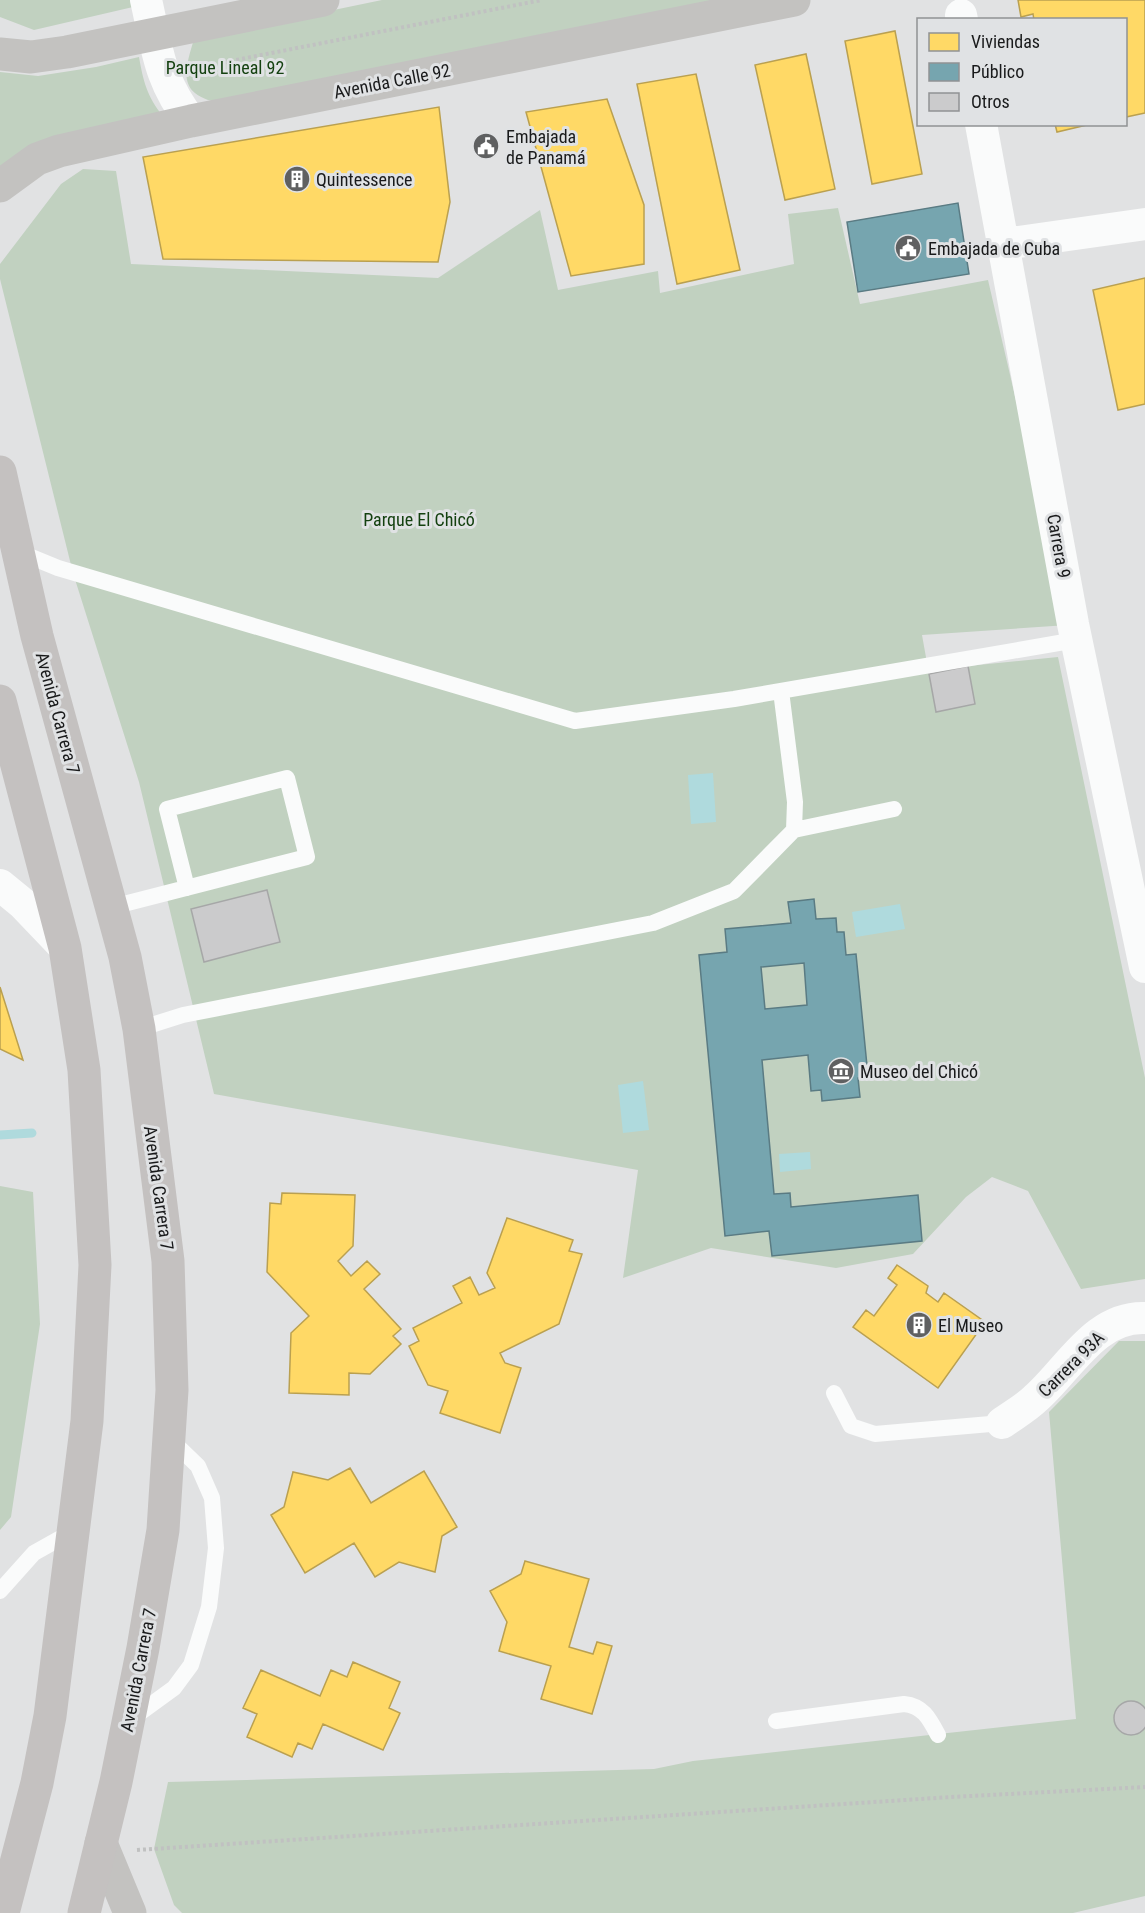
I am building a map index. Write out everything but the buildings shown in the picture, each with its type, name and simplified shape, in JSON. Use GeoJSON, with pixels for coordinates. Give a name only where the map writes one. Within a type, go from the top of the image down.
{"type":"FeatureCollection","features":[{"type":"Feature","properties":{"kind":"main road"},"geometry":{"type":"LineString","coordinates":[[0,54],[31,57],[156,45],[323,0]]}},
{"type":"Feature","properties":{"kind":"main road","name":"Avenida Calle 92"},"geometry":{"type":"LineString","coordinates":[[0,186],[37,159],[59,151],[191,121],[794,0]]}},
{"type":"Feature","properties":{"kind":"main road","name":"Avenida Carrera 7"},"geometry":{"type":"LineString","coordinates":[[0,472],[59,719],[112,907],[139,1029],[168,1261],[172,1350],[169,1438],[156,1575],[127,1723],[84,1913]]}},
{"type":"Feature","properties":{"kind":"main road"},"geometry":{"type":"LineString","coordinates":[[2,722],[65,948],[84,1070],[95,1265],[90,1396],[50,1716],[37,1783],[3,1913]]}},
{"type":"Feature","properties":{"kind":"main road"},"geometry":{"type":"LineString","coordinates":[[101,1843],[130,1913]]}},
{"type":"Feature","properties":{"kind":"street"},"geometry":{"type":"LineString","coordinates":[[146,0],[164,80],[176,102],[191,121]]}},
{"type":"Feature","properties":{"kind":"street","name":"Carrera 9"},"geometry":{"type":"LineString","coordinates":[[981,126],[1076,640],[1145,967]]}},
{"type":"Feature","properties":{"kind":"street"},"geometry":{"type":"LineString","coordinates":[[1004,244],[1145,224]]}},
{"type":"Feature","properties":{"kind":"street"},"geometry":{"type":"LineString","coordinates":[[0,885],[22,903],[65,948]]}},
{"type":"Feature","properties":{"kind":"street","name":"Carrera 93A"},"geometry":{"type":"LineString","coordinates":[[1002,1423],[1036,1399],[1083,1348],[1115,1323],[1145,1318]]}},
{"type":"Feature","properties":{"kind":"lane"},"geometry":{"type":"LineString","coordinates":[[19,552],[65,570],[575,721],[781,691],[1076,640]]}},
{"type":"Feature","properties":{"kind":"lane"},"geometry":{"type":"LineString","coordinates":[[781,691],[795,802],[794,830]]}},
{"type":"Feature","properties":{"kind":"lane"},"geometry":{"type":"LineString","coordinates":[[112,907],[187,888],[307,857],[287,778],[167,809],[187,888]]}},
{"type":"Feature","properties":{"kind":"lane"},"geometry":{"type":"LineString","coordinates":[[139,1029],[183,1015],[653,923],[734,891],[794,830],[894,809]]}},
{"type":"Feature","properties":{"kind":"lane"},"geometry":{"type":"LineString","coordinates":[[834,1393],[850,1426],[875,1434],[1002,1423]]}},
{"type":"Feature","properties":{"kind":"lane"},"geometry":{"type":"LineString","coordinates":[[127,1723],[174,1688],[191,1665],[208,1607],[216,1548],[212,1498],[198,1466],[169,1438]]}},
{"type":"Feature","properties":{"kind":"lane"},"geometry":{"type":"LineString","coordinates":[[0,1591],[34,1553],[75,1530]]}},
{"type":"Feature","properties":{"kind":"lane"},"geometry":{"type":"LineString","coordinates":[[776,1721],[904,1704],[916,1705],[928,1716],[938,1735]]}},
{"type":"Feature","properties":{"kind":"path"},"geometry":{"type":"LineString","coordinates":[[156,45],[185,70],[542,0]]}},
{"type":"Feature","properties":{"kind":"path"},"geometry":{"type":"LineString","coordinates":[[140,1850],[951,1797],[1145,1787]]}},
{"type":"Feature","properties":{"kind":"green space"},"geometry":{"type":"Polygon","coordinates":[[[0,0],[131,0],[133,7],[34,30],[0,17],[0,0]]]}},
{"type":"Feature","properties":{"kind":"green space","name":"Parque Lineal 92"},"geometry":{"type":"Polygon","coordinates":[[[382,0],[719,0],[220,103],[196,94],[190,88],[186,72],[194,39],[382,0]]]}},
{"type":"Feature","properties":{"kind":"green space"},"geometry":{"type":"Polygon","coordinates":[[[139,57],[146,88],[163,116],[0,172],[0,72],[38,76],[96,67],[139,57]]]}},
{"type":"Feature","properties":{"kind":"green space","name":"Parque El Chicó"},"geometry":{"type":"Polygon","coordinates":[[[83,169],[116,171],[131,264],[438,278],[540,210],[558,290],[658,271],[660,293],[794,264],[788,214],[838,208],[860,304],[988,280],[1068,625],[922,635],[929,674],[968,666],[1058,657],[1145,1078],[1145,1279],[1081,1289],[1028,1191],[992,1177],[966,1197],[913,1254],[836,1268],[711,1248],[623,1278],[638,1170],[214,1094],[139,782],[73,573],[0,279],[0,264],[61,184],[83,169]]]}},
{"type":"Feature","properties":{"kind":"green space"},"geometry":{"type":"Polygon","coordinates":[[[0,1186],[33,1192],[40,1324],[11,1517],[0,1530],[0,1186]]]}},
{"type":"Feature","properties":{"kind":"green space"},"geometry":{"type":"Polygon","coordinates":[[[1119,1341],[1145,1341],[1145,1896],[1073,1913],[182,1913],[174,1905],[154,1849],[168,1782],[654,1769],[693,1761],[1076,1719],[1049,1412],[1119,1341]]]}},
{"type":"Feature","properties":{"kind":"water"},"geometry":{"type":"Polygon","coordinates":[[[713,773],[716,822],[691,824],[688,775],[713,773]]]}},
{"type":"Feature","properties":{"kind":"water"},"geometry":{"type":"Polygon","coordinates":[[[900,904],[905,929],[856,937],[852,912],[900,904]]]}},
{"type":"Feature","properties":{"kind":"water"},"geometry":{"type":"Polygon","coordinates":[[[643,1081],[649,1130],[623,1133],[618,1085],[643,1081]]]}},
{"type":"Feature","properties":{"kind":"water"},"geometry":{"type":"Polygon","coordinates":[[[810,1152],[811,1169],[780,1172],[779,1154],[810,1152]]]}},
{"type":"Feature","properties":{"kind":"waterway"},"geometry":{"type":"LineString","coordinates":[[0,1135],[32,1133]]}},
{"type":"Feature","properties":{"kind":"place","name":"Embajada de Panamá"},"geometry":{"type":"Point","coordinates":[486,146]}},
{"type":"Feature","properties":{"kind":"place","name":"Quintessence"},"geometry":{"type":"Point","coordinates":[297,179]}},
{"type":"Feature","properties":{"kind":"place","name":"Embajada de Cuba"},"geometry":{"type":"Point","coordinates":[908,248]}},
{"type":"Feature","properties":{"kind":"place","name":"Museo del Chicó"},"geometry":{"type":"Point","coordinates":[841,1071]}},
{"type":"Feature","properties":{"kind":"place","name":"El Museo"},"geometry":{"type":"Point","coordinates":[919,1325]}}]}
